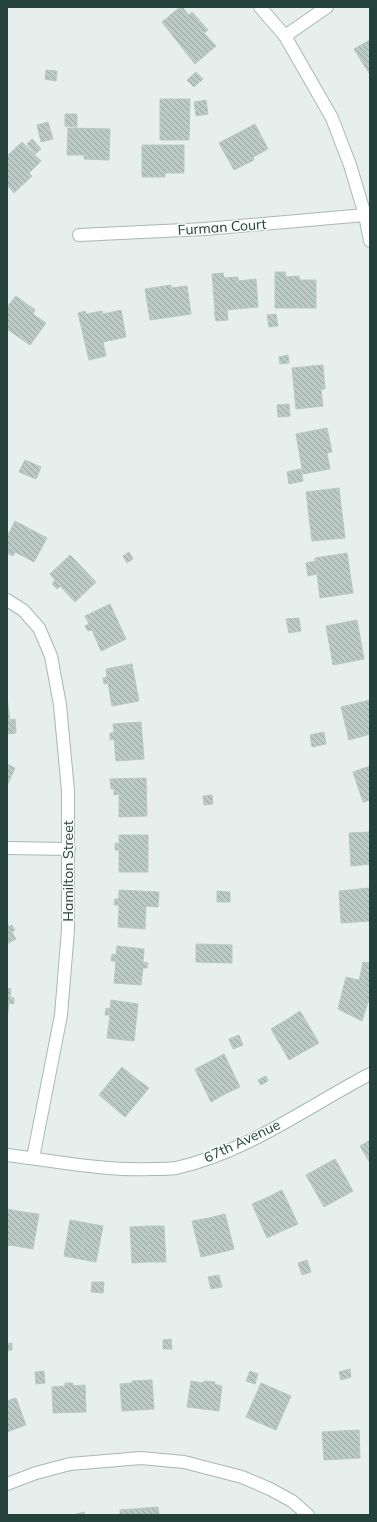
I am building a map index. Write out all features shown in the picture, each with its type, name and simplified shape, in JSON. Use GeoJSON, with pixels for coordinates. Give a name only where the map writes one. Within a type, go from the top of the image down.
{"type":"FeatureCollection","features":[{"type":"Feature","properties":{"kind":"street"},"geometry":{"type":"LineString","coordinates":[[260,7],[285,36],[332,118],[350,165],[365,215],[370,242]]}},
{"type":"Feature","properties":{"kind":"street"},"geometry":{"type":"LineString","coordinates":[[285,36],[327,7]]}},
{"type":"Feature","properties":{"kind":"street","name":"Furman Court"},"geometry":{"type":"LineString","coordinates":[[79,235],[205,228],[365,215]]}},
{"type":"Feature","properties":{"kind":"street","name":"Hamilton Street"},"geometry":{"type":"LineString","coordinates":[[7,600],[22,610],[39,628],[51,656],[60,705],[66,754],[68,791],[68,930],[61,1015],[33,1158]]}},
{"type":"Feature","properties":{"kind":"street"},"geometry":{"type":"LineString","coordinates":[[7,848],[69,849]]}},
{"type":"Feature","properties":{"kind":"street","name":"67th Avenue"},"geometry":{"type":"LineString","coordinates":[[7,1155],[134,1170],[175,1168],[216,1156],[253,1139],[370,1074]]}},
{"type":"Feature","properties":{"kind":"street"},"geometry":{"type":"LineString","coordinates":[[7,1484],[36,1473],[70,1464],[142,1458],[184,1462],[242,1477],[270,1489],[292,1501],[308,1515]]}},
{"type":"Feature","properties":{"kind":"building"},"geometry":{"type":"Polygon","coordinates":[[[182,7],[189,15],[192,12],[208,30],[204,33],[216,46],[195,64],[162,22],[182,7]]]}},
{"type":"Feature","properties":{"kind":"building"},"geometry":{"type":"Polygon","coordinates":[[[370,40],[370,73],[369,73],[354,49],[370,40]]]}},
{"type":"Feature","properties":{"kind":"building"},"geometry":{"type":"Polygon","coordinates":[[[46,70],[57,71],[56,81],[45,79],[46,70]]]}},
{"type":"Feature","properties":{"kind":"building"},"geometry":{"type":"Polygon","coordinates":[[[196,72],[203,79],[194,87],[187,80],[196,72]]]}},
{"type":"Feature","properties":{"kind":"building"},"geometry":{"type":"Polygon","coordinates":[[[160,99],[190,99],[189,140],[160,140],[160,99]]]}},
{"type":"Feature","properties":{"kind":"building"},"geometry":{"type":"Polygon","coordinates":[[[206,100],[208,114],[196,116],[194,102],[206,100]]]}},
{"type":"Feature","properties":{"kind":"building"},"geometry":{"type":"Polygon","coordinates":[[[65,114],[77,114],[77,127],[65,126],[65,114]]]}},
{"type":"Feature","properties":{"kind":"building"},"geometry":{"type":"Polygon","coordinates":[[[48,122],[53,139],[41,142],[37,125],[48,122]]]}},
{"type":"Feature","properties":{"kind":"building"},"geometry":{"type":"Polygon","coordinates":[[[255,124],[268,149],[253,157],[254,160],[234,170],[219,143],[255,124]]]}},
{"type":"Feature","properties":{"kind":"building"},"geometry":{"type":"Polygon","coordinates":[[[68,128],[110,129],[109,160],[84,159],[84,155],[67,155],[68,128]]]}},
{"type":"Feature","properties":{"kind":"building"},"geometry":{"type":"Polygon","coordinates":[[[32,139],[41,149],[35,154],[27,144],[32,139]]]}},
{"type":"Feature","properties":{"kind":"building"},"geometry":{"type":"Polygon","coordinates":[[[22,142],[41,161],[29,173],[32,176],[14,193],[7,185],[7,156],[22,142]]]}},
{"type":"Feature","properties":{"kind":"building"},"geometry":{"type":"Polygon","coordinates":[[[142,145],[184,145],[184,173],[165,173],[165,177],[142,177],[142,145]]]}},
{"type":"Feature","properties":{"kind":"building"},"geometry":{"type":"Polygon","coordinates":[[[275,272],[285,272],[286,277],[299,276],[300,280],[316,280],[316,308],[275,308],[275,272]]]}},
{"type":"Feature","properties":{"kind":"building"},"geometry":{"type":"Polygon","coordinates":[[[223,273],[224,278],[238,277],[238,281],[256,279],[258,307],[215,311],[212,274],[223,273]]]}},
{"type":"Feature","properties":{"kind":"building"},"geometry":{"type":"Polygon","coordinates":[[[171,285],[171,288],[187,286],[191,314],[150,320],[145,289],[171,285]]]}},
{"type":"Feature","properties":{"kind":"building"},"geometry":{"type":"Polygon","coordinates":[[[16,296],[35,310],[33,314],[46,323],[30,345],[7,329],[7,307],[16,296]]]}},
{"type":"Feature","properties":{"kind":"building"},"geometry":{"type":"Polygon","coordinates":[[[121,310],[126,337],[103,342],[106,356],[89,360],[78,313],[85,311],[86,314],[102,311],[103,314],[121,310]]]}},
{"type":"Feature","properties":{"kind":"building"},"geometry":{"type":"Polygon","coordinates":[[[227,310],[228,320],[216,321],[214,312],[227,310]]]}},
{"type":"Feature","properties":{"kind":"building"},"geometry":{"type":"Polygon","coordinates":[[[276,314],[278,326],[269,327],[267,315],[276,314]]]}},
{"type":"Feature","properties":{"kind":"building"},"geometry":{"type":"Polygon","coordinates":[[[288,355],[289,363],[280,364],[279,357],[288,355]]]}},
{"type":"Feature","properties":{"kind":"building"},"geometry":{"type":"Polygon","coordinates":[[[323,365],[325,389],[321,389],[323,406],[296,409],[292,368],[323,365]]]}},
{"type":"Feature","properties":{"kind":"building"},"geometry":{"type":"Polygon","coordinates":[[[289,404],[290,416],[278,417],[277,405],[289,404]]]}},
{"type":"Feature","properties":{"kind":"building"},"geometry":{"type":"Polygon","coordinates":[[[327,428],[332,452],[327,453],[330,469],[303,474],[296,434],[327,428]]]}},
{"type":"Feature","properties":{"kind":"building"},"geometry":{"type":"Polygon","coordinates":[[[25,460],[41,467],[36,479],[19,472],[25,460]]]}},
{"type":"Feature","properties":{"kind":"building"},"geometry":{"type":"Polygon","coordinates":[[[301,469],[303,481],[289,484],[287,472],[301,469]]]}},
{"type":"Feature","properties":{"kind":"building"},"geometry":{"type":"Polygon","coordinates":[[[339,488],[345,538],[312,541],[306,492],[339,488]]]}},
{"type":"Feature","properties":{"kind":"building"},"geometry":{"type":"Polygon","coordinates":[[[15,521],[47,538],[34,562],[15,552],[13,556],[7,553],[9,548],[7,548],[7,537],[15,521]]]}},
{"type":"Feature","properties":{"kind":"building"},"geometry":{"type":"Polygon","coordinates":[[[129,552],[133,559],[127,563],[123,556],[129,552]]]}},
{"type":"Feature","properties":{"kind":"building"},"geometry":{"type":"Polygon","coordinates":[[[347,553],[353,593],[320,598],[315,558],[347,553]]]}},
{"type":"Feature","properties":{"kind":"building"},"geometry":{"type":"Polygon","coordinates":[[[70,555],[96,582],[75,602],[60,586],[57,589],[52,584],[55,580],[50,574],[70,555]]]}},
{"type":"Feature","properties":{"kind":"building"},"geometry":{"type":"Polygon","coordinates":[[[315,561],[317,574],[308,576],[306,563],[315,561]]]}},
{"type":"Feature","properties":{"kind":"building"},"geometry":{"type":"Polygon","coordinates":[[[110,604],[126,639],[101,651],[92,630],[88,631],[85,626],[89,624],[85,616],[110,604]]]}},
{"type":"Feature","properties":{"kind":"building"},"geometry":{"type":"Polygon","coordinates":[[[299,618],[301,631],[289,633],[286,619],[299,618]]]}},
{"type":"Feature","properties":{"kind":"building"},"geometry":{"type":"Polygon","coordinates":[[[357,620],[364,659],[333,665],[326,626],[357,620]]]}},
{"type":"Feature","properties":{"kind":"building"},"geometry":{"type":"Polygon","coordinates":[[[132,664],[139,701],[112,706],[108,683],[104,684],[103,678],[107,677],[106,669],[132,664]]]}},
{"type":"Feature","properties":{"kind":"building"},"geometry":{"type":"Polygon","coordinates":[[[7,698],[10,720],[15,719],[16,733],[7,734],[7,698]]]}},
{"type":"Feature","properties":{"kind":"building"},"geometry":{"type":"Polygon","coordinates":[[[370,700],[370,734],[349,740],[341,707],[370,700]]]}},
{"type":"Feature","properties":{"kind":"building"},"geometry":{"type":"Polygon","coordinates":[[[141,722],[144,759],[116,761],[114,739],[110,740],[110,733],[114,733],[113,724],[141,722]]]}},
{"type":"Feature","properties":{"kind":"building"},"geometry":{"type":"Polygon","coordinates":[[[324,732],[326,744],[312,747],[310,735],[324,732]]]}},
{"type":"Feature","properties":{"kind":"building"},"geometry":{"type":"Polygon","coordinates":[[[7,764],[15,768],[7,786],[7,764]]]}},
{"type":"Feature","properties":{"kind":"building"},"geometry":{"type":"Polygon","coordinates":[[[370,766],[370,800],[363,802],[353,772],[370,766]]]}},
{"type":"Feature","properties":{"kind":"building"},"geometry":{"type":"Polygon","coordinates":[[[146,778],[147,816],[119,817],[119,794],[114,795],[114,789],[111,789],[110,779],[146,778]]]}},
{"type":"Feature","properties":{"kind":"building"},"geometry":{"type":"Polygon","coordinates":[[[212,795],[213,804],[204,805],[203,796],[212,795]]]}},
{"type":"Feature","properties":{"kind":"building"},"geometry":{"type":"Polygon","coordinates":[[[370,832],[370,864],[351,866],[349,833],[370,832]]]}},
{"type":"Feature","properties":{"kind":"building"},"geometry":{"type":"Polygon","coordinates":[[[119,835],[148,835],[148,872],[119,872],[119,850],[115,850],[115,843],[119,844],[119,835]]]}},
{"type":"Feature","properties":{"kind":"building"},"geometry":{"type":"Polygon","coordinates":[[[370,888],[370,921],[341,923],[339,891],[370,888]]]}},
{"type":"Feature","properties":{"kind":"building"},"geometry":{"type":"Polygon","coordinates":[[[119,890],[159,892],[158,907],[146,906],[145,929],[118,927],[119,905],[114,905],[115,899],[119,899],[119,890]]]}},
{"type":"Feature","properties":{"kind":"building"},"geometry":{"type":"Polygon","coordinates":[[[217,891],[230,892],[230,902],[217,902],[217,891]]]}},
{"type":"Feature","properties":{"kind":"building"},"geometry":{"type":"Polygon","coordinates":[[[7,923],[9,927],[12,925],[15,930],[12,932],[16,939],[7,944],[7,923]]]}},
{"type":"Feature","properties":{"kind":"building"},"geometry":{"type":"Polygon","coordinates":[[[196,944],[232,945],[232,963],[196,962],[196,944]]]}},
{"type":"Feature","properties":{"kind":"building"},"geometry":{"type":"Polygon","coordinates":[[[117,946],[144,949],[143,962],[148,963],[147,968],[143,968],[141,985],[114,983],[116,961],[111,961],[112,954],[116,955],[117,946]]]}},
{"type":"Feature","properties":{"kind":"building"},"geometry":{"type":"Polygon","coordinates":[[[363,962],[370,963],[370,983],[359,981],[363,962]]]}},
{"type":"Feature","properties":{"kind":"building"},"geometry":{"type":"Polygon","coordinates":[[[346,977],[370,983],[370,1002],[368,1002],[362,1021],[338,1009],[346,977]]]}},
{"type":"Feature","properties":{"kind":"building"},"geometry":{"type":"Polygon","coordinates":[[[7,988],[11,989],[10,997],[14,998],[14,1004],[9,1003],[7,1019],[7,988]]]}},
{"type":"Feature","properties":{"kind":"building"},"geometry":{"type":"Polygon","coordinates":[[[111,1000],[138,1004],[134,1041],[107,1038],[110,1015],[105,1015],[106,1008],[110,1009],[111,1000]]]}},
{"type":"Feature","properties":{"kind":"building"},"geometry":{"type":"Polygon","coordinates":[[[300,1011],[319,1043],[303,1052],[286,1020],[300,1011]]]}},
{"type":"Feature","properties":{"kind":"building"},"geometry":{"type":"Polygon","coordinates":[[[286,1020],[303,1052],[289,1060],[271,1029],[286,1020]]]}},
{"type":"Feature","properties":{"kind":"building"},"geometry":{"type":"Polygon","coordinates":[[[239,1035],[243,1045],[233,1049],[229,1039],[239,1035]]]}},
{"type":"Feature","properties":{"kind":"building"},"geometry":{"type":"Polygon","coordinates":[[[224,1054],[240,1087],[225,1094],[209,1062],[224,1054]]]}},
{"type":"Feature","properties":{"kind":"building"},"geometry":{"type":"Polygon","coordinates":[[[209,1062],[225,1094],[211,1102],[195,1069],[209,1062]]]}},
{"type":"Feature","properties":{"kind":"building"},"geometry":{"type":"Polygon","coordinates":[[[122,1067],[134,1077],[111,1105],[99,1095],[122,1067]]]}},
{"type":"Feature","properties":{"kind":"building"},"geometry":{"type":"Polygon","coordinates":[[[266,1076],[268,1081],[261,1085],[258,1080],[266,1076]]]}},
{"type":"Feature","properties":{"kind":"building"},"geometry":{"type":"Polygon","coordinates":[[[134,1077],[149,1088],[125,1117],[111,1105],[134,1077]]]}},
{"type":"Feature","properties":{"kind":"building"},"geometry":{"type":"Polygon","coordinates":[[[370,1140],[370,1163],[360,1146],[370,1140]]]}},
{"type":"Feature","properties":{"kind":"building"},"geometry":{"type":"Polygon","coordinates":[[[335,1159],[353,1191],[324,1207],[306,1175],[335,1159]]]}},
{"type":"Feature","properties":{"kind":"building"},"geometry":{"type":"Polygon","coordinates":[[[282,1190],[298,1224],[282,1231],[266,1198],[282,1190]]]}},
{"type":"Feature","properties":{"kind":"building"},"geometry":{"type":"Polygon","coordinates":[[[266,1198],[282,1231],[267,1238],[252,1204],[266,1198]]]}},
{"type":"Feature","properties":{"kind":"building"},"geometry":{"type":"Polygon","coordinates":[[[7,1209],[23,1212],[16,1246],[7,1245],[7,1209]]]}},
{"type":"Feature","properties":{"kind":"building"},"geometry":{"type":"Polygon","coordinates":[[[23,1212],[39,1214],[33,1249],[16,1246],[23,1212]]]}},
{"type":"Feature","properties":{"kind":"building"},"geometry":{"type":"Polygon","coordinates":[[[225,1214],[234,1249],[218,1253],[209,1218],[225,1214]]]}},
{"type":"Feature","properties":{"kind":"building"},"geometry":{"type":"Polygon","coordinates":[[[209,1218],[218,1253],[201,1257],[192,1221],[209,1218]]]}},
{"type":"Feature","properties":{"kind":"building"},"geometry":{"type":"Polygon","coordinates":[[[70,1220],[86,1223],[80,1259],[64,1256],[70,1220]]]}},
{"type":"Feature","properties":{"kind":"building"},"geometry":{"type":"Polygon","coordinates":[[[86,1223],[103,1226],[96,1262],[80,1259],[86,1223]]]}},
{"type":"Feature","properties":{"kind":"building"},"geometry":{"type":"Polygon","coordinates":[[[148,1226],[149,1262],[132,1263],[130,1227],[148,1226]]]}},
{"type":"Feature","properties":{"kind":"building"},"geometry":{"type":"Polygon","coordinates":[[[148,1226],[164,1226],[166,1262],[149,1262],[148,1226]]]}},
{"type":"Feature","properties":{"kind":"building"},"geometry":{"type":"Polygon","coordinates":[[[307,1260],[311,1272],[302,1275],[298,1263],[307,1260]]]}},
{"type":"Feature","properties":{"kind":"building"},"geometry":{"type":"Polygon","coordinates":[[[219,1275],[222,1287],[211,1289],[208,1277],[219,1275]]]}},
{"type":"Feature","properties":{"kind":"building"},"geometry":{"type":"Polygon","coordinates":[[[92,1282],[104,1282],[103,1293],[91,1292],[92,1282]]]}},
{"type":"Feature","properties":{"kind":"building"},"geometry":{"type":"Polygon","coordinates":[[[171,1339],[172,1349],[163,1349],[163,1340],[171,1339]]]}},
{"type":"Feature","properties":{"kind":"building"},"geometry":{"type":"Polygon","coordinates":[[[12,1343],[12,1350],[7,1351],[7,1344],[12,1343]]]}},
{"type":"Feature","properties":{"kind":"building"},"geometry":{"type":"Polygon","coordinates":[[[350,1369],[351,1377],[341,1380],[339,1372],[350,1369]]]}},
{"type":"Feature","properties":{"kind":"building"},"geometry":{"type":"Polygon","coordinates":[[[44,1371],[45,1383],[36,1384],[35,1372],[44,1371]]]}},
{"type":"Feature","properties":{"kind":"building"},"geometry":{"type":"Polygon","coordinates":[[[250,1371],[258,1374],[255,1384],[246,1381],[250,1371]]]}},
{"type":"Feature","properties":{"kind":"building"},"geometry":{"type":"Polygon","coordinates":[[[152,1380],[154,1409],[122,1411],[120,1384],[132,1383],[132,1381],[152,1380]]]}},
{"type":"Feature","properties":{"kind":"building"},"geometry":{"type":"Polygon","coordinates":[[[191,1381],[203,1383],[204,1381],[215,1382],[214,1384],[222,1386],[219,1411],[187,1407],[191,1381]]]}},
{"type":"Feature","properties":{"kind":"building"},"geometry":{"type":"Polygon","coordinates":[[[65,1383],[73,1383],[73,1386],[85,1385],[86,1412],[53,1413],[52,1387],[65,1386],[65,1383]]]}},
{"type":"Feature","properties":{"kind":"building"},"geometry":{"type":"Polygon","coordinates":[[[261,1383],[291,1396],[276,1430],[246,1417],[261,1383]]]}},
{"type":"Feature","properties":{"kind":"building"},"geometry":{"type":"Polygon","coordinates":[[[16,1398],[26,1425],[7,1432],[7,1401],[16,1398]]]}},
{"type":"Feature","properties":{"kind":"building"},"geometry":{"type":"Polygon","coordinates":[[[359,1430],[360,1458],[324,1460],[322,1432],[359,1430]]]}},
{"type":"Feature","properties":{"kind":"building"},"geometry":{"type":"Polygon","coordinates":[[[158,1507],[159,1515],[120,1515],[120,1510],[158,1507]]]}},
{"type":"Feature","properties":{"kind":"building"},"geometry":{"type":"Polygon","coordinates":[[[84,1512],[85,1515],[73,1515],[84,1512]]]}}]}
